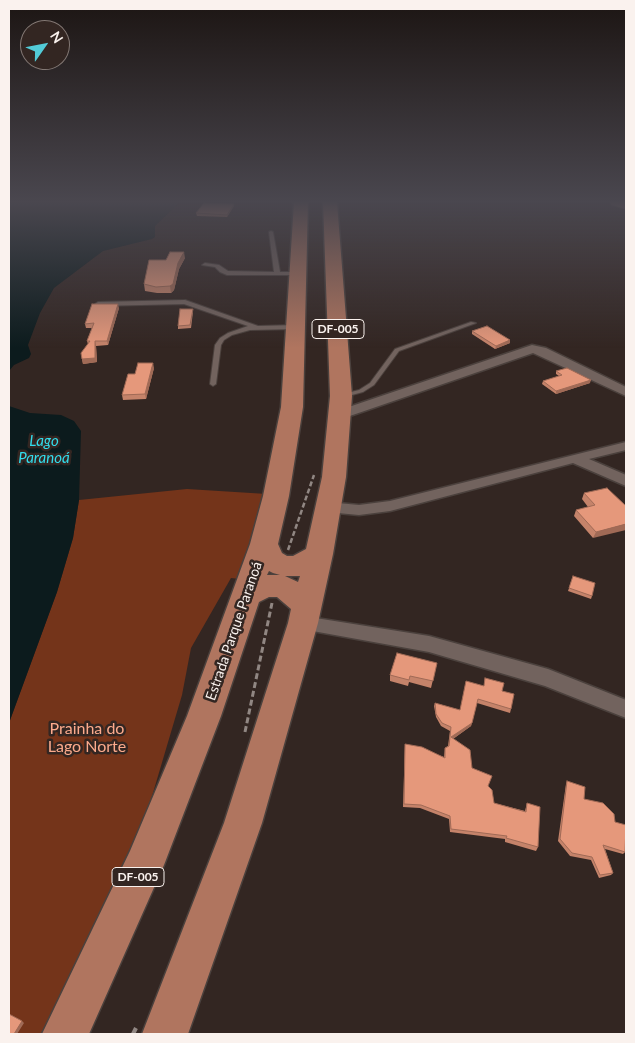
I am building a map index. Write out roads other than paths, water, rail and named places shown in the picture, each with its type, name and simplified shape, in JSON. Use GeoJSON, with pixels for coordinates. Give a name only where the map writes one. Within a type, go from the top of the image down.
{"type":"FeatureCollection","features":[{"type":"Feature","properties":{"kind":"main road","name":"Estrada Parque Paranoá"},"geometry":{"type":"LineString","coordinates":[[65,1034],[144,865],[204,716],[269,582],[264,544],[276,496],[292,408],[299,274],[315,251]]}},
{"type":"Feature","properties":{"kind":"main road","name":"Estrada Parque Paranoá"},"geometry":{"type":"LineString","coordinates":[[152,1027],[243,823],[305,615],[319,554],[334,477],[341,396],[317,251]]}},
{"type":"Feature","properties":{"kind":"main road"},"geometry":{"type":"LineString","coordinates":[[264,544],[272,560],[269,582]]}},
{"type":"Feature","properties":{"kind":"main road"},"geometry":{"type":"LineString","coordinates":[[269,582],[319,554]]}},
{"type":"Feature","properties":{"kind":"main road"},"geometry":{"type":"LineString","coordinates":[[269,582],[294,593],[305,615]]}},
{"type":"Feature","properties":{"kind":"street"},"geometry":{"type":"LineString","coordinates":[[339,415],[532,349],[542,351],[626,392]]}},
{"type":"Feature","properties":{"kind":"street"},"geometry":{"type":"LineString","coordinates":[[328,507],[359,510],[390,506],[626,446]]}},
{"type":"Feature","properties":{"kind":"street"},"geometry":{"type":"LineString","coordinates":[[574,458],[626,481]]}},
{"type":"Feature","properties":{"kind":"street"},"geometry":{"type":"LineString","coordinates":[[305,615],[429,644],[548,678],[626,709]]}},
{"type":"Feature","properties":{"kind":"lane"},"geometry":{"type":"LineString","coordinates":[[274,251],[277,273]]}},
{"type":"Feature","properties":{"kind":"lane"},"geometry":{"type":"LineString","coordinates":[[205,264],[217,266],[224,272],[299,274]]}},
{"type":"Feature","properties":{"kind":"lane"},"geometry":{"type":"LineString","coordinates":[[96,304],[185,302],[256,327]]}},
{"type":"Feature","properties":{"kind":"lane"},"geometry":{"type":"LineString","coordinates":[[341,396],[361,391],[372,384],[397,350],[473,323]]}},
{"type":"Feature","properties":{"kind":"lane"},"geometry":{"type":"LineString","coordinates":[[213,384],[218,345],[222,340],[236,332],[256,327],[296,327]]}},
{"type":"Feature","properties":{"kind":"water"},"geometry":{"type":"Polygon","coordinates":[[[9,251],[104,251],[54,288],[40,313],[28,345],[31,354],[29,358],[14,365],[9,371],[9,251]]]}},
{"type":"Feature","properties":{"kind":"water","name":"Lago Paranoá"},"geometry":{"type":"Polygon","coordinates":[[[9,406],[30,413],[61,415],[74,421],[81,431],[79,500],[73,538],[57,592],[9,723],[9,406]]]}},
{"type":"Feature","properties":{"kind":"park label","name":"Prainha do Lago Norte"},"geometry":{"type":"Point","coordinates":[87,738]}}]}
